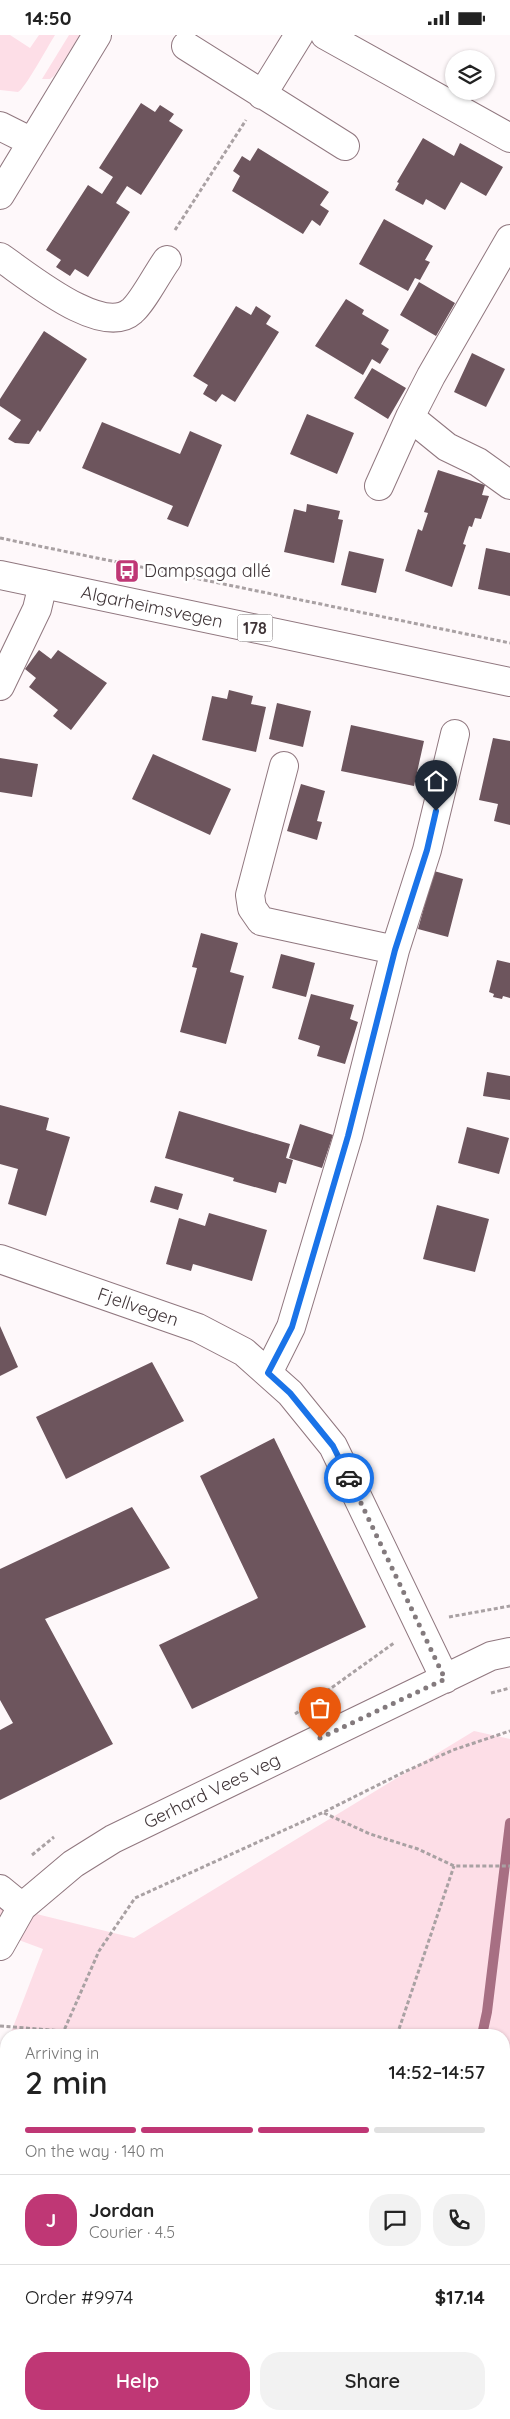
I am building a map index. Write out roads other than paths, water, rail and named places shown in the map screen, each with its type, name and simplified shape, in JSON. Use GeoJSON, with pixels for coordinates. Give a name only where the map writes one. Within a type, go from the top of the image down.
{"type":"FeatureCollection","features":[{"type":"Feature","properties":{"kind":"street"},"geometry":{"type":"LineString","coordinates":[[0,195],[97,35]]}},
{"type":"Feature","properties":{"kind":"street"},"geometry":{"type":"LineString","coordinates":[[262,95],[299,35]]}},
{"type":"Feature","properties":{"kind":"street"},"geometry":{"type":"LineString","coordinates":[[325,35],[510,138]]}},
{"type":"Feature","properties":{"kind":"street"},"geometry":{"type":"LineString","coordinates":[[186,46],[344,146]]}},
{"type":"Feature","properties":{"kind":"street"},"geometry":{"type":"LineString","coordinates":[[0,126],[32,141]]}},
{"type":"Feature","properties":{"kind":"street"},"geometry":{"type":"LineString","coordinates":[[378,486],[410,417],[510,239]]}},
{"type":"Feature","properties":{"kind":"street"},"geometry":{"type":"LineString","coordinates":[[0,257],[83,312],[102,319],[117,318],[132,312],[167,260]]}},
{"type":"Feature","properties":{"kind":"street"},"geometry":{"type":"LineString","coordinates":[[410,417],[447,447],[478,462],[510,485]]}},
{"type":"Feature","properties":{"kind":"street","name":"Algarheimsvegen"},"geometry":{"type":"LineString","coordinates":[[0,575],[510,682]]}},
{"type":"Feature","properties":{"kind":"street"},"geometry":{"type":"LineString","coordinates":[[0,686],[37,609],[43,584]]}},
{"type":"Feature","properties":{"kind":"street"},"geometry":{"type":"LineString","coordinates":[[268,1373],[292,1327],[348,1136],[395,950],[427,850],[455,734]]}},
{"type":"Feature","properties":{"kind":"street"},"geometry":{"type":"LineString","coordinates":[[284,766],[258,857],[250,895],[252,909],[261,921],[395,950]]}},
{"type":"Feature","properties":{"kind":"street","name":"Fjellvegen"},"geometry":{"type":"LineString","coordinates":[[0,1259],[198,1328],[244,1352],[290,1393],[333,1446],[445,1679]]}},
{"type":"Feature","properties":{"kind":"street","name":"Gerhard Vees veg"},"geometry":{"type":"LineString","coordinates":[[0,1946],[22,1907],[73,1864],[113,1839],[491,1656],[510,1652]]}},
{"type":"Feature","properties":{"kind":"street"},"geometry":{"type":"LineString","coordinates":[[0,1889],[22,1907]]}},
{"type":"Feature","properties":{"kind":"waterway"},"geometry":{"type":"LineString","coordinates":[[483,2029],[510,1823]]}},
{"type":"Feature","properties":{"kind":"place","name":"Dampsaga allé"},"geometry":{"type":"Point","coordinates":[127,571]}}]}
